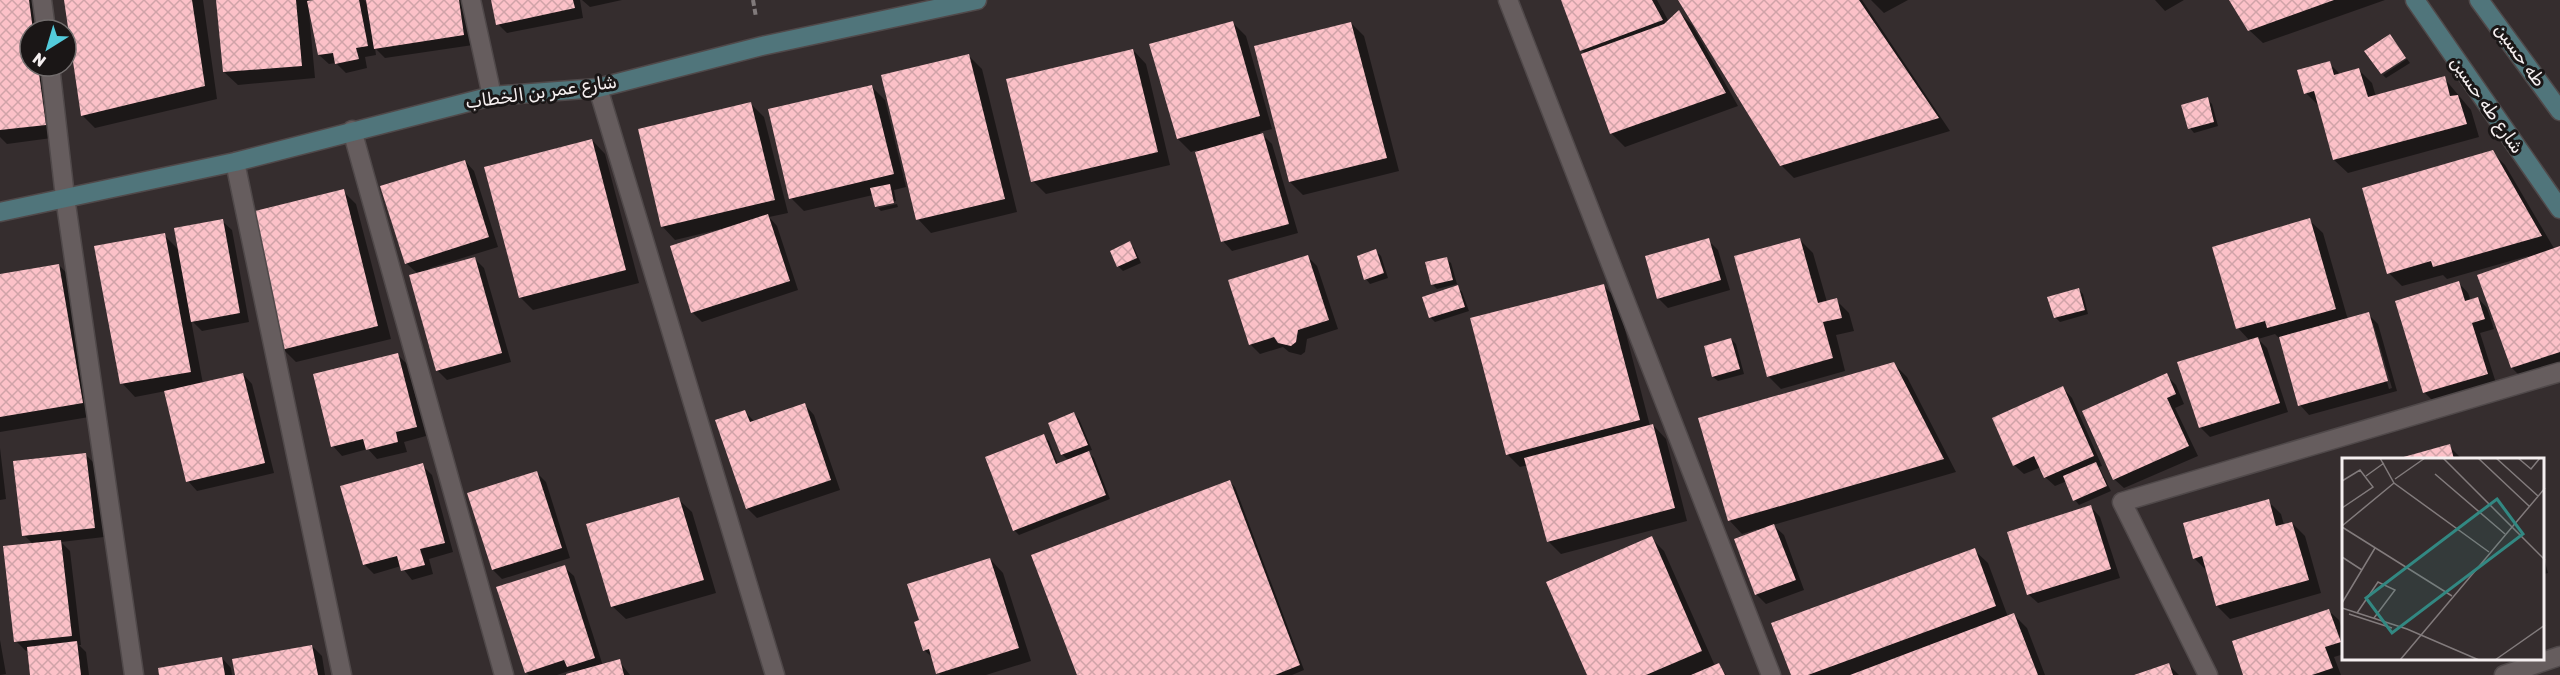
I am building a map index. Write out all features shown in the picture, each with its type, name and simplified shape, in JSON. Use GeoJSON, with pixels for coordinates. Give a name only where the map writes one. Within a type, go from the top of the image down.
{"type":"FeatureCollection","features":[{"type":"Feature","properties":{"kind":"main road","name":"شارع عمر بن الخطاب"},"geometry":{"type":"LineString","coordinates":[[0,212],[235,162],[352,130],[492,96],[598,88],[762,46],[977,0]]}},
{"type":"Feature","properties":{"kind":"main road","name":"شارع طه حسين"},"geometry":{"type":"LineString","coordinates":[[2415,0],[2560,209]]}},
{"type":"Feature","properties":{"kind":"main road","name":"طه حسين"},"geometry":{"type":"LineString","coordinates":[[2479,0],[2560,111]]}},
{"type":"Feature","properties":{"kind":"street"},"geometry":{"type":"LineString","coordinates":[[42,0],[44,18]]}},
{"type":"Feature","properties":{"kind":"street"},"geometry":{"type":"LineString","coordinates":[[471,0],[492,96]]}},
{"type":"Feature","properties":{"kind":"street"},"geometry":{"type":"LineString","coordinates":[[1508,0],[1771,675]]}},
{"type":"Feature","properties":{"kind":"street"},"geometry":{"type":"LineString","coordinates":[[51,78],[65,197],[134,675]]}},
{"type":"Feature","properties":{"kind":"street"},"geometry":{"type":"LineString","coordinates":[[598,88],[775,675]]}},
{"type":"Feature","properties":{"kind":"street"},"geometry":{"type":"LineString","coordinates":[[352,130],[504,675]]}},
{"type":"Feature","properties":{"kind":"street"},"geometry":{"type":"LineString","coordinates":[[235,162],[342,675]]}},
{"type":"Feature","properties":{"kind":"street"},"geometry":{"type":"LineString","coordinates":[[2208,675],[2122,501],[2560,372]]}},
{"type":"Feature","properties":{"kind":"street"},"geometry":{"type":"LineString","coordinates":[[2504,675],[2560,656]]}},
{"type":"Feature","properties":{"kind":"building"},"geometry":{"type":"Polygon","coordinates":[[[0,0],[29,0],[31,18],[18,18],[18,78],[40,78],[46,125],[0,130],[0,0]]]}},
{"type":"Feature","properties":{"kind":"building"},"geometry":{"type":"Polygon","coordinates":[[[64,0],[192,0],[205,86],[81,116],[75,78],[78,78],[78,18],[67,18],[64,0]]]}},
{"type":"Feature","properties":{"kind":"building"},"geometry":{"type":"Polygon","coordinates":[[[216,0],[296,0],[302,66],[223,72],[216,0]]]}},
{"type":"Feature","properties":{"kind":"building"},"geometry":{"type":"Polygon","coordinates":[[[359,0],[368,46],[356,48],[359,59],[335,64],[333,53],[318,55],[307,1],[359,0]]]}},
{"type":"Feature","properties":{"kind":"building"},"geometry":{"type":"Polygon","coordinates":[[[366,0],[459,0],[464,35],[374,49],[366,0]]]}},
{"type":"Feature","properties":{"kind":"building"},"geometry":{"type":"Polygon","coordinates":[[[491,0],[573,0],[575,8],[496,25],[491,0]]]}},
{"type":"Feature","properties":{"kind":"building"},"geometry":{"type":"Polygon","coordinates":[[[1561,0],[1652,0],[1663,20],[1580,51],[1561,0]]]}},
{"type":"Feature","properties":{"kind":"building"},"geometry":{"type":"Polygon","coordinates":[[[1678,0],[1859,0],[1939,118],[1780,166],[1678,0]]]}},
{"type":"Feature","properties":{"kind":"building"},"geometry":{"type":"Polygon","coordinates":[[[2229,0],[2334,0],[2248,31],[2229,0]]]}},
{"type":"Feature","properties":{"kind":"building"},"geometry":{"type":"Polygon","coordinates":[[[1679,10],[1726,93],[1610,134],[1581,54],[1664,24],[1679,10]]]}},
{"type":"Feature","properties":{"kind":"building"},"geometry":{"type":"Polygon","coordinates":[[[1233,21],[1260,116],[1177,139],[1149,44],[1233,21]]]}},
{"type":"Feature","properties":{"kind":"building"},"geometry":{"type":"Polygon","coordinates":[[[1351,22],[1387,158],[1289,182],[1254,46],[1351,22]]]}},
{"type":"Feature","properties":{"kind":"building"},"geometry":{"type":"Polygon","coordinates":[[[2390,34],[2406,58],[2381,74],[2364,51],[2390,34]]]}},
{"type":"Feature","properties":{"kind":"building"},"geometry":{"type":"Polygon","coordinates":[[[1133,49],[1158,152],[1031,182],[1006,79],[1133,49]]]}},
{"type":"Feature","properties":{"kind":"building"},"geometry":{"type":"Polygon","coordinates":[[[969,54],[1005,199],[916,220],[881,75],[969,54]]]}},
{"type":"Feature","properties":{"kind":"building"},"geometry":{"type":"Polygon","coordinates":[[[2330,61],[2334,75],[2359,68],[2368,97],[2445,76],[2450,96],[2458,95],[2467,124],[2333,160],[2314,91],[2304,94],[2297,70],[2330,61]]]}},
{"type":"Feature","properties":{"kind":"building"},"geometry":{"type":"Polygon","coordinates":[[[872,85],[894,174],[789,199],[768,109],[872,85]]]}},
{"type":"Feature","properties":{"kind":"building"},"geometry":{"type":"Polygon","coordinates":[[[2208,97],[2214,122],[2188,129],[2181,105],[2208,97]]]}},
{"type":"Feature","properties":{"kind":"building"},"geometry":{"type":"Polygon","coordinates":[[[751,102],[775,200],[661,227],[638,129],[751,102]]]}},
{"type":"Feature","properties":{"kind":"building"},"geometry":{"type":"Polygon","coordinates":[[[1263,133],[1289,224],[1221,242],[1195,152],[1263,133]]]}},
{"type":"Feature","properties":{"kind":"building"},"geometry":{"type":"Polygon","coordinates":[[[592,139],[626,270],[519,298],[484,167],[592,139]]]}},
{"type":"Feature","properties":{"kind":"building"},"geometry":{"type":"Polygon","coordinates":[[[2493,150],[2542,236],[2433,267],[2431,261],[2387,274],[2362,188],[2493,150]]]}},
{"type":"Feature","properties":{"kind":"building"},"geometry":{"type":"Polygon","coordinates":[[[465,160],[489,237],[405,264],[380,186],[465,160]]]}},
{"type":"Feature","properties":{"kind":"building"},"geometry":{"type":"Polygon","coordinates":[[[890,184],[894,203],[875,207],[870,188],[890,184]]]}},
{"type":"Feature","properties":{"kind":"building"},"geometry":{"type":"Polygon","coordinates":[[[344,189],[378,326],[281,350],[247,213],[344,189]]]}},
{"type":"Feature","properties":{"kind":"building"},"geometry":{"type":"Polygon","coordinates":[[[768,214],[790,281],[691,313],[670,246],[768,214]]]}},
{"type":"Feature","properties":{"kind":"building"},"geometry":{"type":"Polygon","coordinates":[[[2310,218],[2336,309],[2267,328],[2265,321],[2236,329],[2212,247],[2310,218]]]}},
{"type":"Feature","properties":{"kind":"building"},"geometry":{"type":"Polygon","coordinates":[[[223,219],[240,313],[191,322],[174,228],[223,219]]]}},
{"type":"Feature","properties":{"kind":"building"},"geometry":{"type":"Polygon","coordinates":[[[165,233],[191,372],[120,384],[94,246],[165,233]]]}},
{"type":"Feature","properties":{"kind":"building"},"geometry":{"type":"Polygon","coordinates":[[[1709,238],[1721,280],[1657,299],[1645,256],[1709,238]]]}},
{"type":"Feature","properties":{"kind":"building"},"geometry":{"type":"Polygon","coordinates":[[[1800,238],[1818,303],[1837,298],[1842,318],[1823,322],[1833,358],[1767,377],[1734,256],[1800,238]]]}},
{"type":"Feature","properties":{"kind":"building"},"geometry":{"type":"Polygon","coordinates":[[[1130,241],[1137,258],[1117,267],[1110,251],[1130,241]]]}},
{"type":"Feature","properties":{"kind":"building"},"geometry":{"type":"Polygon","coordinates":[[[2560,246],[2560,352],[2511,368],[2477,275],[2560,246]]]}},
{"type":"Feature","properties":{"kind":"building"},"geometry":{"type":"Polygon","coordinates":[[[1376,249],[1384,273],[1364,280],[1357,256],[1376,249]]]}},
{"type":"Feature","properties":{"kind":"building"},"geometry":{"type":"Polygon","coordinates":[[[1308,255],[1329,320],[1298,330],[1296,342],[1291,346],[1278,343],[1274,337],[1249,345],[1228,280],[1308,255]]]}},
{"type":"Feature","properties":{"kind":"building"},"geometry":{"type":"Polygon","coordinates":[[[475,257],[502,353],[436,371],[409,275],[475,257]]]}},
{"type":"Feature","properties":{"kind":"building"},"geometry":{"type":"Polygon","coordinates":[[[1447,257],[1453,280],[1431,285],[1425,262],[1447,257]]]}},
{"type":"Feature","properties":{"kind":"building"},"geometry":{"type":"Polygon","coordinates":[[[59,264],[83,403],[0,417],[0,274],[59,264]]]}},
{"type":"Feature","properties":{"kind":"building"},"geometry":{"type":"Polygon","coordinates":[[[2459,281],[2465,301],[2478,297],[2485,319],[2472,323],[2488,374],[2423,393],[2395,301],[2459,281]]]}},
{"type":"Feature","properties":{"kind":"building"},"geometry":{"type":"Polygon","coordinates":[[[1604,284],[1640,420],[1506,455],[1470,318],[1604,284]]]}},
{"type":"Feature","properties":{"kind":"building"},"geometry":{"type":"Polygon","coordinates":[[[1458,285],[1465,307],[1429,318],[1422,297],[1458,285]]]}},
{"type":"Feature","properties":{"kind":"building"},"geometry":{"type":"Polygon","coordinates":[[[2079,288],[2085,310],[2054,318],[2047,297],[2079,288]]]}},
{"type":"Feature","properties":{"kind":"building"},"geometry":{"type":"Polygon","coordinates":[[[2369,312],[2388,381],[2298,406],[2279,337],[2369,312]]]}},
{"type":"Feature","properties":{"kind":"building"},"geometry":{"type":"Polygon","coordinates":[[[2258,337],[2280,403],[2199,428],[2177,362],[2258,337]]]}},
{"type":"Feature","properties":{"kind":"building"},"geometry":{"type":"Polygon","coordinates":[[[1731,338],[1740,369],[1712,377],[1704,346],[1731,338]]]}},
{"type":"Feature","properties":{"kind":"building"},"geometry":{"type":"Polygon","coordinates":[[[398,353],[417,427],[396,432],[398,442],[366,450],[363,439],[331,447],[313,374],[398,353]]]}},
{"type":"Feature","properties":{"kind":"building"},"geometry":{"type":"Polygon","coordinates":[[[1894,362],[1944,459],[1728,521],[1698,418],[1894,362]]]}},
{"type":"Feature","properties":{"kind":"building"},"geometry":{"type":"Polygon","coordinates":[[[243,373],[265,463],[186,482],[164,391],[243,373]]]}},
{"type":"Feature","properties":{"kind":"building"},"geometry":{"type":"Polygon","coordinates":[[[2167,373],[2176,394],[2167,398],[2189,446],[2113,480],[2082,411],[2167,373]]]}},
{"type":"Feature","properties":{"kind":"building"},"geometry":{"type":"Polygon","coordinates":[[[2063,386],[2094,456],[2044,478],[2034,456],[2013,466],[1992,418],[2063,386]]]}},
{"type":"Feature","properties":{"kind":"building"},"geometry":{"type":"Polygon","coordinates":[[[805,403],[831,480],[746,509],[715,420],[745,410],[750,422],[805,403]]]}},
{"type":"Feature","properties":{"kind":"building"},"geometry":{"type":"Polygon","coordinates":[[[1074,412],[1088,445],[1061,455],[1048,423],[1074,412]]]}},
{"type":"Feature","properties":{"kind":"building"},"geometry":{"type":"Polygon","coordinates":[[[1653,424],[1675,508],[1547,542],[1524,458],[1653,424]]]}},
{"type":"Feature","properties":{"kind":"building"},"geometry":{"type":"Polygon","coordinates":[[[1044,434],[1056,464],[1089,451],[1106,495],[1013,531],[985,457],[1044,434]]]}},
{"type":"Feature","properties":{"kind":"building"},"geometry":{"type":"Polygon","coordinates":[[[2450,444],[2454,458],[2400,458],[2450,444]]]}},
{"type":"Feature","properties":{"kind":"building"},"geometry":{"type":"Polygon","coordinates":[[[86,453],[95,528],[22,536],[13,461],[86,453]]]}},
{"type":"Feature","properties":{"kind":"building"},"geometry":{"type":"Polygon","coordinates":[[[2096,462],[2107,486],[2073,501],[2063,476],[2096,462]]]}},
{"type":"Feature","properties":{"kind":"building"},"geometry":{"type":"Polygon","coordinates":[[[423,463],[445,543],[420,549],[425,565],[401,571],[397,556],[363,565],[340,486],[423,463]]]}},
{"type":"Feature","properties":{"kind":"building"},"geometry":{"type":"Polygon","coordinates":[[[537,471],[562,548],[492,570],[467,493],[537,471]]]}},
{"type":"Feature","properties":{"kind":"building"},"geometry":{"type":"Polygon","coordinates":[[[1230,480],[1300,665],[1275,675],[1077,675],[1031,555],[1230,480]]]}},
{"type":"Feature","properties":{"kind":"building"},"geometry":{"type":"Polygon","coordinates":[[[679,497],[704,580],[611,607],[586,524],[679,497]]]}},
{"type":"Feature","properties":{"kind":"building"},"geometry":{"type":"Polygon","coordinates":[[[2269,499],[2276,526],[2292,522],[2309,580],[2216,606],[2202,556],[2193,559],[2183,523],[2269,499]]]}},
{"type":"Feature","properties":{"kind":"building"},"geometry":{"type":"Polygon","coordinates":[[[2091,505],[2111,569],[2027,595],[2007,532],[2091,505]]]}},
{"type":"Feature","properties":{"kind":"building"},"geometry":{"type":"Polygon","coordinates":[[[1774,524],[1796,580],[1755,595],[1734,539],[1774,524]]]}},
{"type":"Feature","properties":{"kind":"building"},"geometry":{"type":"Polygon","coordinates":[[[1652,536],[1702,651],[1646,675],[1587,675],[1546,582],[1652,536]]]}},
{"type":"Feature","properties":{"kind":"building"},"geometry":{"type":"Polygon","coordinates":[[[61,540],[72,636],[14,642],[3,546],[61,540]]]}},
{"type":"Feature","properties":{"kind":"building"},"geometry":{"type":"Polygon","coordinates":[[[1975,548],[1996,606],[1808,675],[1791,675],[1771,623],[1975,548]]]}},
{"type":"Feature","properties":{"kind":"building"},"geometry":{"type":"Polygon","coordinates":[[[990,558],[1019,648],[936,674],[929,649],[923,651],[914,622],[919,620],[907,584],[990,558]]]}},
{"type":"Feature","properties":{"kind":"building"},"geometry":{"type":"Polygon","coordinates":[[[565,565],[595,658],[567,667],[564,660],[525,673],[496,587],[565,565]]]}},
{"type":"Feature","properties":{"kind":"building"},"geometry":{"type":"Polygon","coordinates":[[[2329,609],[2341,642],[2325,647],[2333,668],[2312,675],[2243,675],[2232,641],[2329,609]]]}},
{"type":"Feature","properties":{"kind":"building"},"geometry":{"type":"Polygon","coordinates":[[[2014,613],[2038,675],[1850,675],[2014,613]]]}},
{"type":"Feature","properties":{"kind":"building"},"geometry":{"type":"Polygon","coordinates":[[[77,641],[81,675],[30,675],[27,647],[77,641]]]}},
{"type":"Feature","properties":{"kind":"building"},"geometry":{"type":"Polygon","coordinates":[[[312,645],[318,675],[235,675],[232,659],[312,645]]]}},
{"type":"Feature","properties":{"kind":"building"},"geometry":{"type":"Polygon","coordinates":[[[222,657],[225,675],[159,675],[158,668],[222,657]]]}},
{"type":"Feature","properties":{"kind":"building"},"geometry":{"type":"Polygon","coordinates":[[[620,659],[624,675],[566,675],[566,674],[620,659]]]}},
{"type":"Feature","properties":{"kind":"building"},"geometry":{"type":"Polygon","coordinates":[[[1719,663],[1725,675],[1691,675],[1719,663]]]}},
{"type":"Feature","properties":{"kind":"building"},"geometry":{"type":"Polygon","coordinates":[[[2169,663],[2173,675],[2134,675],[2169,663]]]}}]}
